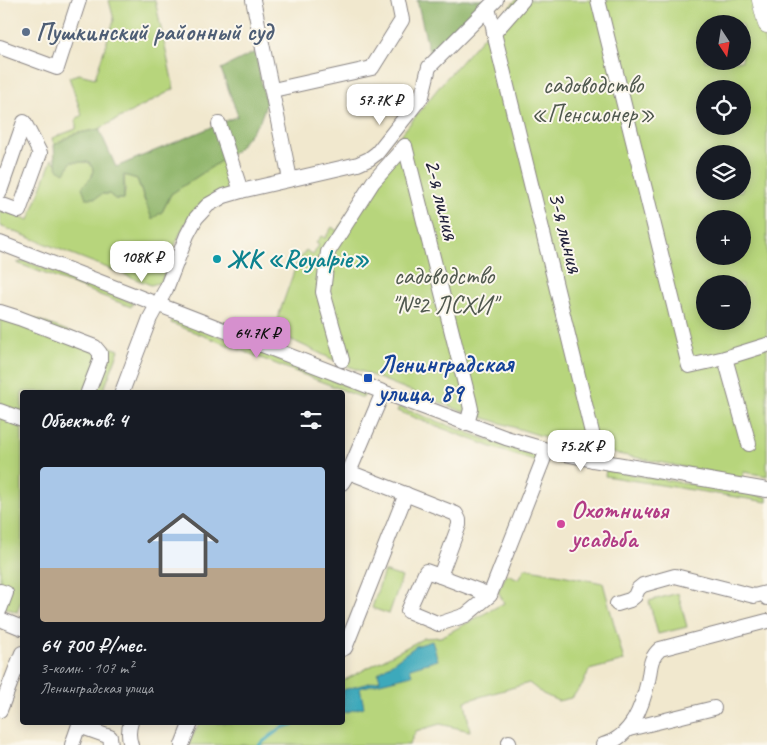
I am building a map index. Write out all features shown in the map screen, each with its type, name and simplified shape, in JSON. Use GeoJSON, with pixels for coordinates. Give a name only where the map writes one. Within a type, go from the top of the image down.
{"type":"FeatureCollection","features":[{"type":"Feature","properties":{"kind":"main road"},"geometry":{"type":"LineString","coordinates":[[761,0],[767,24]]}},
{"type":"Feature","properties":{"kind":"street"},"geometry":{"type":"LineString","coordinates":[[0,47],[56,68],[79,0]]}},
{"type":"Feature","properties":{"kind":"street"},"geometry":{"type":"LineString","coordinates":[[253,0],[290,178]]}},
{"type":"Feature","properties":{"kind":"street"},"geometry":{"type":"LineString","coordinates":[[273,90],[372,68],[402,20],[398,0]]}},
{"type":"Feature","properties":{"kind":"street"},"geometry":{"type":"LineString","coordinates":[[493,29],[522,0]]}},
{"type":"Feature","properties":{"kind":"street"},"geometry":{"type":"LineString","coordinates":[[598,0],[689,366],[725,358],[763,346]]}},
{"type":"Feature","properties":{"kind":"street"},"geometry":{"type":"LineString","coordinates":[[123,390],[150,318],[166,289],[187,235],[196,218],[208,205],[224,196],[240,191],[290,178],[346,167],[369,159],[377,153],[422,96],[429,67],[492,5]]}},
{"type":"Feature","properties":{"kind":"street","name":"3-я линия"},"geometry":{"type":"LineString","coordinates":[[492,5],[493,29],[595,455]]}},
{"type":"Feature","properties":{"kind":"street"},"geometry":{"type":"LineString","coordinates":[[0,190],[5,160],[24,122],[40,153],[19,211],[0,204]]}},
{"type":"Feature","properties":{"kind":"street"},"geometry":{"type":"LineString","coordinates":[[219,124],[240,191]]}},
{"type":"Feature","properties":{"kind":"street","name":"2-я линия"},"geometry":{"type":"LineString","coordinates":[[342,360],[323,292],[328,252],[373,182],[406,146],[471,409],[467,424]]}},
{"type":"Feature","properties":{"kind":"street"},"geometry":{"type":"LineString","coordinates":[[1,248],[158,305],[506,438],[547,450],[595,455],[767,490]]}},
{"type":"Feature","properties":{"kind":"street"},"geometry":{"type":"LineString","coordinates":[[0,312],[95,347],[100,353],[100,361],[89,390]]}},
{"type":"Feature","properties":{"kind":"street"},"geometry":{"type":"LineString","coordinates":[[262,345],[268,328]]}},
{"type":"Feature","properties":{"kind":"street"},"geometry":{"type":"LineString","coordinates":[[725,358],[749,444]]}},
{"type":"Feature","properties":{"kind":"street"},"geometry":{"type":"LineString","coordinates":[[383,392],[346,478],[406,494],[456,514],[459,525],[440,576]]}},
{"type":"Feature","properties":{"kind":"street"},"geometry":{"type":"LineString","coordinates":[[0,411],[20,419]]}},
{"type":"Feature","properties":{"kind":"street"},"geometry":{"type":"LineString","coordinates":[[490,594],[426,571],[408,611],[439,624],[466,616],[490,594],[547,450]]}},
{"type":"Feature","properties":{"kind":"street"},"geometry":{"type":"LineString","coordinates":[[345,648],[406,494]]}},
{"type":"Feature","properties":{"kind":"street"},"geometry":{"type":"LineString","coordinates":[[617,604],[630,600],[635,596],[642,584],[675,576],[754,596],[766,593],[767,598]]}},
{"type":"Feature","properties":{"kind":"street"},"geometry":{"type":"LineString","coordinates":[[0,591],[6,593],[0,610]]}},
{"type":"Feature","properties":{"kind":"street"},"geometry":{"type":"LineString","coordinates":[[0,619],[20,627]]}},
{"type":"Feature","properties":{"kind":"street"},"geometry":{"type":"LineString","coordinates":[[603,745],[621,737],[629,729],[642,704],[653,657],[660,649],[767,621]]}},
{"type":"Feature","properties":{"kind":"street"},"geometry":{"type":"LineString","coordinates":[[0,710],[20,658]]}},
{"type":"Feature","properties":{"kind":"street"},"geometry":{"type":"LineString","coordinates":[[629,729],[714,708]]}},
{"type":"Feature","properties":{"kind":"street"},"geometry":{"type":"LineString","coordinates":[[72,745],[79,725]]}},
{"type":"Feature","properties":{"kind":"street"},"geometry":{"type":"LineString","coordinates":[[81,725],[110,737],[111,745]]}},
{"type":"Feature","properties":{"kind":"street"},"geometry":{"type":"LineString","coordinates":[[130,725],[128,738],[131,745]]}},
{"type":"Feature","properties":{"kind":"street"},"geometry":{"type":"LineString","coordinates":[[182,745],[190,725]]}},
{"type":"Feature","properties":{"kind":"green space"},"geometry":{"type":"Polygon","coordinates":[[[109,0],[155,0],[174,89],[99,129],[74,134],[54,145],[52,138],[76,129],[76,119],[82,115],[69,77],[79,74],[95,78],[114,20],[109,0]]]}},
{"type":"Feature","properties":{"kind":"green space"},"geometry":{"type":"Polygon","coordinates":[[[417,0],[490,0],[430,56],[417,0]]]}},
{"type":"Feature","properties":{"kind":"green space"},"geometry":{"type":"Polygon","coordinates":[[[516,0],[754,0],[767,51],[767,476],[744,472],[742,478],[593,449],[548,438],[459,410],[338,362],[273,331],[297,263],[306,250],[313,255],[319,245],[316,243],[321,236],[325,238],[332,227],[337,231],[397,140],[443,82],[516,0]]]}},
{"type":"Feature","properties":{"kind":"green space"},"geometry":{"type":"Polygon","coordinates":[[[255,52],[266,104],[260,121],[236,151],[171,194],[162,212],[152,219],[137,179],[124,175],[124,199],[115,199],[109,194],[102,194],[96,198],[86,198],[82,187],[92,177],[93,169],[89,162],[71,162],[65,173],[58,169],[54,145],[74,134],[99,129],[116,167],[238,116],[221,69],[255,52]]]}},
{"type":"Feature","properties":{"kind":"green space"},"geometry":{"type":"Polygon","coordinates":[[[225,158],[235,187],[203,202],[189,217],[173,250],[161,282],[151,285],[0,226],[0,209],[29,220],[52,159],[58,169],[71,162],[89,162],[93,169],[92,177],[102,194],[109,194],[115,199],[124,199],[124,175],[137,179],[145,202],[162,212],[171,194],[225,158]]]}},
{"type":"Feature","properties":{"kind":"green space"},"geometry":{"type":"Polygon","coordinates":[[[25,261],[133,303],[131,307],[17,263],[25,261]]]}},
{"type":"Feature","properties":{"kind":"green space"},"geometry":{"type":"Polygon","coordinates":[[[0,306],[119,350],[104,390],[20,390],[20,604],[17,612],[0,606],[0,306]]]}},
{"type":"Feature","properties":{"kind":"green space"},"geometry":{"type":"Polygon","coordinates":[[[173,318],[365,393],[363,398],[171,323],[173,318]]]}},
{"type":"Feature","properties":{"kind":"green space"},"geometry":{"type":"Polygon","coordinates":[[[399,407],[539,457],[537,462],[494,448],[397,411],[399,407]]]}},
{"type":"Feature","properties":{"kind":"green space"},"geometry":{"type":"Polygon","coordinates":[[[606,470],[767,497],[767,502],[605,476],[606,470]]]}},
{"type":"Feature","properties":{"kind":"green space"},"geometry":{"type":"Polygon","coordinates":[[[525,568],[603,583],[624,661],[589,670],[582,686],[571,698],[558,701],[543,694],[529,683],[465,701],[470,731],[440,724],[416,731],[409,745],[188,745],[198,725],[345,725],[345,680],[424,638],[441,637],[504,603],[498,591],[507,574],[519,579],[525,568]]]}},
{"type":"Feature","properties":{"kind":"green space"},"geometry":{"type":"Polygon","coordinates":[[[384,571],[402,577],[389,614],[372,608],[384,571]]]}},
{"type":"Feature","properties":{"kind":"green space"},"geometry":{"type":"Polygon","coordinates":[[[678,593],[687,627],[658,634],[649,601],[678,593]]]}},
{"type":"Feature","properties":{"kind":"water"},"geometry":{"type":"Polygon","coordinates":[[[432,641],[438,660],[410,668],[412,675],[360,688],[364,707],[345,712],[345,689],[380,680],[378,673],[416,646],[432,641]]]}},
{"type":"Feature","properties":{"kind":"waterway"},"geometry":{"type":"LineString","coordinates":[[259,745],[281,728],[290,725]]}},
{"type":"Feature","properties":{"kind":"place","name":"Пушкинский районный суд"},"geometry":{"type":"Point","coordinates":[26,32]}},
{"type":"Feature","properties":{"kind":"place","name":"ЖК «Royalpie»"},"geometry":{"type":"Point","coordinates":[217,259]}},
{"type":"Feature","properties":{"kind":"place","name":"Ленинградская улица, 89"},"geometry":{"type":"Point","coordinates":[368,378]}},
{"type":"Feature","properties":{"kind":"place","name":"Охотничья усадьба"},"geometry":{"type":"Point","coordinates":[561,524]}},
{"type":"Feature","properties":{"kind":"park label","name":"садоводство «Пенсионер»"},"geometry":{"type":"Point","coordinates":[593,100]}},
{"type":"Feature","properties":{"kind":"park label","name":"садоводство \"№2 ЛСХИ\""},"geometry":{"type":"Point","coordinates":[444,290]}}]}
